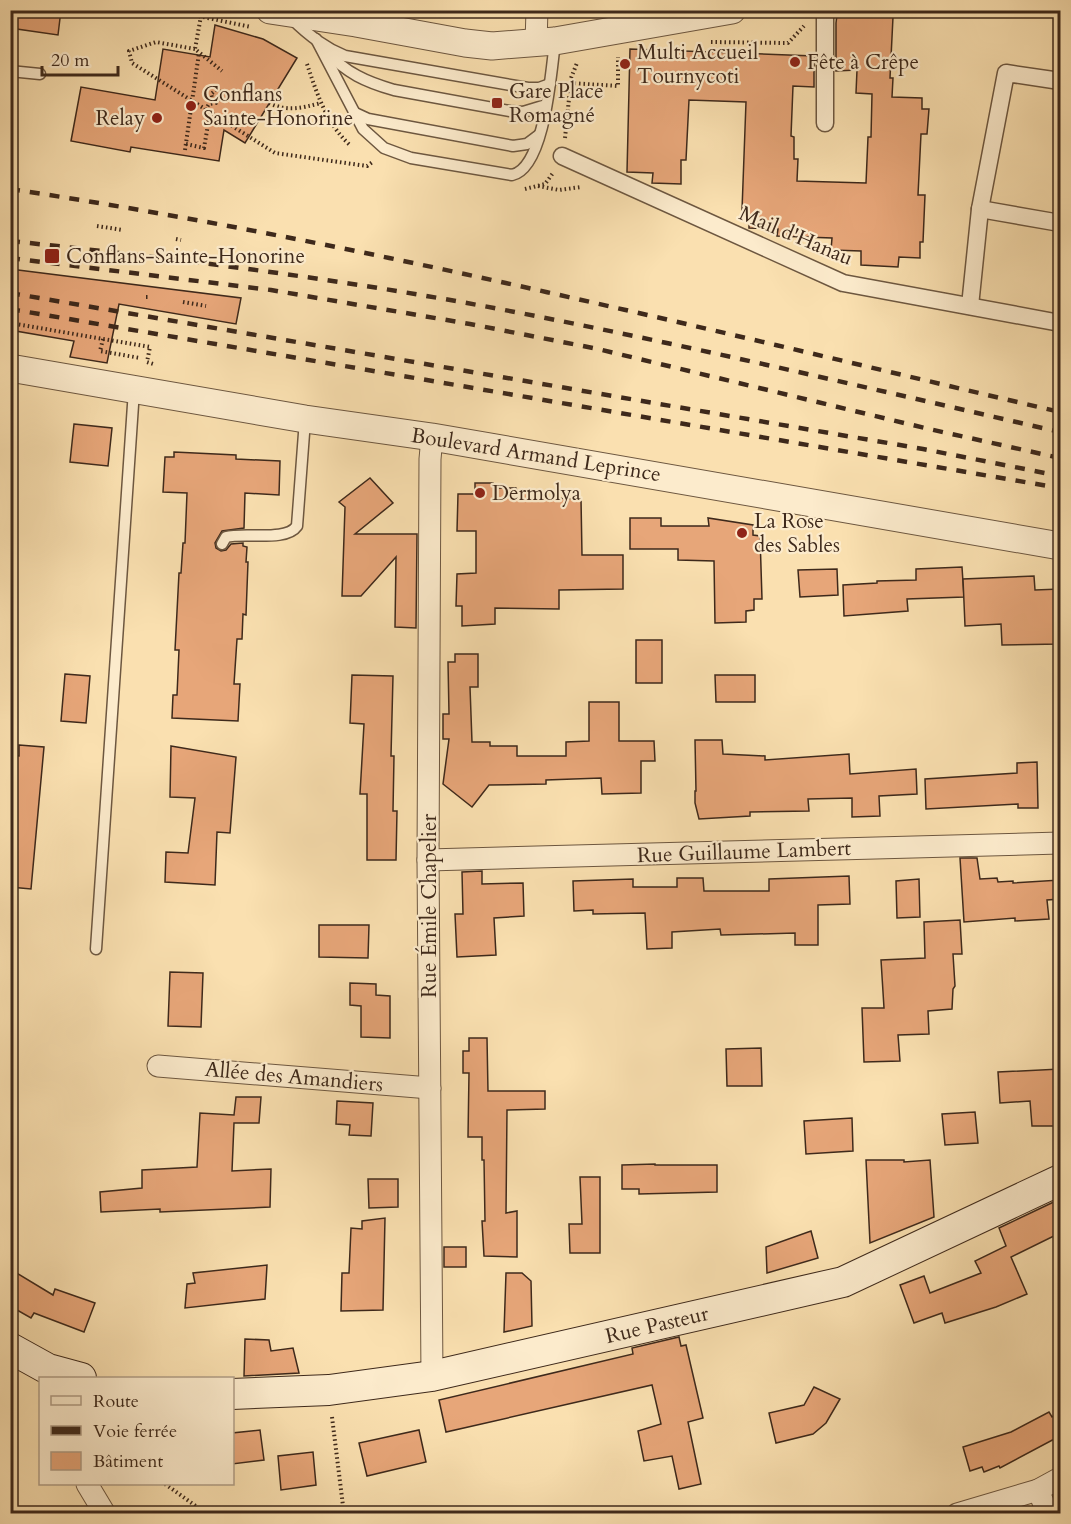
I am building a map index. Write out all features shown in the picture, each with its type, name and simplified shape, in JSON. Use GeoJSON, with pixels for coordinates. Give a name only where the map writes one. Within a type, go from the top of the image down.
{"type":"FeatureCollection","features":[{"type":"Feature","properties":{"kind":"main road","name":"Rue Pasteur"},"geometry":{"type":"LineString","coordinates":[[234,1394],[329,1390],[432,1376],[843,1282],[1060,1180]]}},
{"type":"Feature","properties":{"kind":"main road"},"geometry":{"type":"LineString","coordinates":[[10,1348],[47,1374],[72,1377]]}},
{"type":"Feature","properties":{"kind":"street"},"geometry":{"type":"LineString","coordinates":[[537,10],[546,42]]}},
{"type":"Feature","properties":{"kind":"street"},"geometry":{"type":"LineString","coordinates":[[279,12],[356,23],[465,43],[504,46],[546,42],[732,10]]}},
{"type":"Feature","properties":{"kind":"street"},"geometry":{"type":"LineString","coordinates":[[825,14],[825,123]]}},
{"type":"Feature","properties":{"kind":"street"},"geometry":{"type":"LineString","coordinates":[[970,306],[980,209],[1006,73],[1060,81]]}},
{"type":"Feature","properties":{"kind":"street","name":"Mail d'Hanau"},"geometry":{"type":"LineString","coordinates":[[562,156],[843,283],[1060,323]]}},
{"type":"Feature","properties":{"kind":"street"},"geometry":{"type":"LineString","coordinates":[[980,209],[1060,223]]}},
{"type":"Feature","properties":{"kind":"street","name":"Boulevard Armand Leprince"},"geometry":{"type":"LineString","coordinates":[[10,368],[305,419],[432,437],[1060,546]]}},
{"type":"Feature","properties":{"kind":"street","name":"Rue Émile Chapelier"},"geometry":{"type":"LineString","coordinates":[[432,437],[428,860],[432,1376]]}},
{"type":"Feature","properties":{"kind":"street","name":"Rue Guillaume Lambert"},"geometry":{"type":"LineString","coordinates":[[428,860],[1060,843]]}},
{"type":"Feature","properties":{"kind":"street","name":"Allée des Amandiers"},"geometry":{"type":"LineString","coordinates":[[158,1066],[430,1088]]}},
{"type":"Feature","properties":{"kind":"street"},"geometry":{"type":"LineString","coordinates":[[957,1514],[1038,1490],[1060,1478]]}},
{"type":"Feature","properties":{"kind":"street"},"geometry":{"type":"LineString","coordinates":[[88,1485],[105,1514]]}},
{"type":"Feature","properties":{"kind":"street"},"geometry":{"type":"LineString","coordinates":[[1038,1490],[1048,1514]]}},
{"type":"Feature","properties":{"kind":"lane"},"geometry":{"type":"LineString","coordinates":[[279,12],[334,52],[356,58],[528,88],[539,88],[550,84]]}},
{"type":"Feature","properties":{"kind":"lane"},"geometry":{"type":"LineString","coordinates":[[316,39],[366,133],[384,148],[411,158],[512,175],[519,174],[532,160],[539,135],[550,84],[546,42]]}},
{"type":"Feature","properties":{"kind":"lane"},"geometry":{"type":"LineString","coordinates":[[316,39],[340,66],[379,86],[510,111],[523,112],[546,105]]}},
{"type":"Feature","properties":{"kind":"lane"},"geometry":{"type":"LineString","coordinates":[[10,71],[40,74]]}},
{"type":"Feature","properties":{"kind":"lane"},"geometry":{"type":"LineString","coordinates":[[356,113],[368,118],[513,146],[527,144],[539,135]]}},
{"type":"Feature","properties":{"kind":"lane"},"geometry":{"type":"LineString","coordinates":[[96,949],[134,390]]}},
{"type":"Feature","properties":{"kind":"lane"},"geometry":{"type":"LineString","coordinates":[[222,544],[226,537],[235,535],[282,535],[294,531],[297,526],[305,419]]}},
{"type":"Feature","properties":{"kind":"path"},"geometry":{"type":"LineString","coordinates":[[710,42],[788,43],[812,18],[825,14]]}},
{"type":"Feature","properties":{"kind":"path"},"geometry":{"type":"LineString","coordinates":[[185,150],[201,16]]}},
{"type":"Feature","properties":{"kind":"path"},"geometry":{"type":"LineString","coordinates":[[222,71],[197,51],[156,42],[129,51],[132,63],[275,153],[367,166],[374,161]]}},
{"type":"Feature","properties":{"kind":"path"},"geometry":{"type":"LineString","coordinates":[[570,84],[618,86],[618,51]]}},
{"type":"Feature","properties":{"kind":"path"},"geometry":{"type":"LineString","coordinates":[[205,110],[209,104],[216,103],[221,97],[221,92],[216,90],[211,94],[216,100]]}},
{"type":"Feature","properties":{"kind":"path"},"geometry":{"type":"LineString","coordinates":[[269,103],[281,108],[296,110],[321,103]]}},
{"type":"Feature","properties":{"kind":"path"},"geometry":{"type":"LineString","coordinates":[[186,144],[204,148],[210,113]]}},
{"type":"Feature","properties":{"kind":"path"},"geometry":{"type":"LineString","coordinates":[[537,186],[559,190],[588,186],[600,173]]}},
{"type":"Feature","properties":{"kind":"path"},"geometry":{"type":"LineString","coordinates":[[97,226],[123,230]]}},
{"type":"Feature","properties":{"kind":"path"},"geometry":{"type":"LineString","coordinates":[[183,302],[206,306]]}},
{"type":"Feature","properties":{"kind":"path"},"geometry":{"type":"LineString","coordinates":[[10,323],[150,347],[147,362],[155,364]]}},
{"type":"Feature","properties":{"kind":"path"},"geometry":{"type":"LineString","coordinates":[[103,339],[100,351],[140,358]]}},
{"type":"Feature","properties":{"kind":"path"},"geometry":{"type":"LineString","coordinates":[[329,1390],[344,1514]]}},
{"type":"Feature","properties":{"kind":"path"},"geometry":{"type":"LineString","coordinates":[[166,1485],[207,1514]]}},
{"type":"Feature","properties":{"kind":"building"},"geometry":{"type":"Polygon","coordinates":[[[10,10],[61,10],[58,35],[10,28],[10,10]]]}},
{"type":"Feature","properties":{"kind":"building"},"geometry":{"type":"Polygon","coordinates":[[[837,15],[893,17],[890,78],[893,78],[892,97],[922,98],[922,109],[929,109],[927,134],[921,134],[918,195],[925,195],[920,258],[899,257],[898,267],[861,265],[861,251],[831,250],[832,238],[777,236],[778,229],[749,228],[749,210],[742,210],[746,102],[689,100],[686,160],[681,160],[681,184],[652,183],[653,173],[627,172],[630,49],[814,56],[814,87],[793,86],[791,136],[794,137],[794,159],[798,159],[797,181],[866,183],[868,137],[871,137],[872,94],[856,93],[857,70],[836,71],[837,15]]]}},
{"type":"Feature","properties":{"kind":"building"},"geometry":{"type":"Polygon","coordinates":[[[215,25],[263,39],[297,58],[245,143],[224,130],[219,161],[131,147],[130,152],[71,141],[81,87],[155,100],[163,49],[210,57],[215,25]]]}},
{"type":"Feature","properties":{"kind":"building"},"geometry":{"type":"Polygon","coordinates":[[[10,269],[241,298],[236,324],[119,304],[107,363],[70,357],[74,341],[10,330],[10,269]]]}},
{"type":"Feature","properties":{"kind":"building"},"geometry":{"type":"Polygon","coordinates":[[[74,424],[112,428],[108,466],[70,462],[74,424]]]}},
{"type":"Feature","properties":{"kind":"building"},"geometry":{"type":"Polygon","coordinates":[[[174,452],[236,455],[236,459],[280,461],[279,495],[245,493],[244,528],[222,531],[215,543],[216,548],[221,551],[226,550],[231,544],[243,543],[243,546],[247,547],[246,615],[243,614],[242,639],[237,639],[234,684],[240,684],[238,721],[172,718],[173,695],[177,695],[179,650],[175,650],[179,573],[181,573],[183,543],[185,543],[187,493],[163,492],[165,457],[174,457],[174,452]]]}},
{"type":"Feature","properties":{"kind":"building"},"geometry":{"type":"Polygon","coordinates":[[[370,478],[393,503],[355,534],[417,534],[416,628],[395,627],[396,557],[361,596],[342,596],[345,507],[339,502],[370,478]]]}},
{"type":"Feature","properties":{"kind":"building"},"geometry":{"type":"Polygon","coordinates":[[[475,483],[493,483],[494,488],[516,488],[518,493],[541,493],[541,498],[581,499],[582,555],[623,555],[623,589],[559,590],[559,609],[495,608],[495,624],[462,626],[462,606],[456,606],[457,574],[476,573],[476,531],[457,531],[458,494],[475,494],[475,483]]]}},
{"type":"Feature","properties":{"kind":"building"},"geometry":{"type":"Polygon","coordinates":[[[630,518],[661,518],[661,526],[709,526],[708,518],[753,525],[753,535],[760,536],[762,599],[754,599],[754,610],[746,611],[746,622],[715,623],[714,561],[678,560],[678,549],[630,549],[630,518]]]}},
{"type":"Feature","properties":{"kind":"building"},"geometry":{"type":"Polygon","coordinates":[[[962,567],[964,597],[907,599],[908,611],[844,616],[843,585],[916,580],[916,569],[962,567]]]}},
{"type":"Feature","properties":{"kind":"building"},"geometry":{"type":"Polygon","coordinates":[[[837,569],[838,595],[800,597],[798,570],[837,569]]]}},
{"type":"Feature","properties":{"kind":"building"},"geometry":{"type":"Polygon","coordinates":[[[1034,576],[1035,590],[1060,589],[1060,644],[1002,645],[1001,624],[965,626],[963,579],[1034,576]]]}},
{"type":"Feature","properties":{"kind":"building"},"geometry":{"type":"Polygon","coordinates":[[[636,640],[662,640],[662,683],[636,683],[636,640]]]}},
{"type":"Feature","properties":{"kind":"building"},"geometry":{"type":"Polygon","coordinates":[[[455,654],[478,654],[478,687],[470,687],[472,742],[490,742],[490,746],[517,746],[517,756],[566,756],[566,742],[589,741],[589,702],[619,702],[619,741],[654,741],[655,761],[641,761],[641,793],[602,794],[601,778],[546,780],[546,784],[489,785],[472,807],[443,784],[449,739],[443,739],[443,714],[449,714],[448,662],[455,662],[455,654]]]}},
{"type":"Feature","properties":{"kind":"building"},"geometry":{"type":"Polygon","coordinates":[[[65,674],[90,676],[86,723],[61,721],[65,674]]]}},
{"type":"Feature","properties":{"kind":"building"},"geometry":{"type":"Polygon","coordinates":[[[352,675],[393,676],[391,756],[394,756],[393,811],[397,811],[396,860],[367,860],[367,794],[360,794],[364,724],[350,723],[352,675]]]}},
{"type":"Feature","properties":{"kind":"building"},"geometry":{"type":"Polygon","coordinates":[[[715,675],[755,675],[755,702],[716,702],[715,675]]]}},
{"type":"Feature","properties":{"kind":"building"},"geometry":{"type":"Polygon","coordinates":[[[695,740],[722,740],[723,754],[765,756],[765,760],[849,754],[850,774],[916,769],[917,794],[879,796],[880,816],[852,817],[852,798],[808,799],[809,811],[750,812],[750,816],[699,819],[695,803],[695,740]]]}},
{"type":"Feature","properties":{"kind":"building"},"geometry":{"type":"Polygon","coordinates":[[[19,745],[44,747],[31,889],[10,887],[10,755],[19,756],[19,745]]]}},
{"type":"Feature","properties":{"kind":"building"},"geometry":{"type":"Polygon","coordinates":[[[171,746],[236,757],[230,833],[217,832],[215,885],[165,882],[166,852],[188,853],[195,798],[170,797],[171,746]]]}},
{"type":"Feature","properties":{"kind":"building"},"geometry":{"type":"Polygon","coordinates":[[[1037,762],[1038,808],[1018,808],[1018,804],[926,809],[925,779],[1017,773],[1017,763],[1037,762]]]}},
{"type":"Feature","properties":{"kind":"building"},"geometry":{"type":"Polygon","coordinates":[[[960,858],[977,858],[980,879],[997,878],[998,882],[1013,881],[1013,883],[1060,880],[1060,899],[1047,900],[1049,919],[1015,921],[1015,918],[964,922],[960,858]]]}},
{"type":"Feature","properties":{"kind":"building"},"geometry":{"type":"Polygon","coordinates":[[[482,871],[482,884],[523,883],[524,916],[494,918],[496,955],[457,957],[455,914],[463,914],[462,872],[482,871]]]}},
{"type":"Feature","properties":{"kind":"building"},"geometry":{"type":"Polygon","coordinates":[[[849,876],[850,904],[818,905],[818,945],[795,945],[795,933],[721,935],[720,929],[672,932],[672,948],[647,949],[645,913],[593,914],[593,910],[574,911],[573,881],[633,879],[633,887],[677,887],[677,878],[703,878],[704,891],[769,891],[769,879],[849,876]]]}},
{"type":"Feature","properties":{"kind":"building"},"geometry":{"type":"Polygon","coordinates":[[[919,879],[920,917],[897,918],[896,881],[919,879]]]}},
{"type":"Feature","properties":{"kind":"building"},"geometry":{"type":"Polygon","coordinates":[[[960,920],[962,954],[953,954],[955,986],[952,1009],[928,1011],[929,1034],[898,1035],[900,1061],[864,1062],[862,1008],[884,1008],[881,960],[925,958],[924,922],[960,920]]]}},
{"type":"Feature","properties":{"kind":"building"},"geometry":{"type":"Polygon","coordinates":[[[319,925],[369,925],[368,958],[319,957],[319,925]]]}},
{"type":"Feature","properties":{"kind":"building"},"geometry":{"type":"Polygon","coordinates":[[[170,972],[203,973],[201,1027],[168,1026],[170,972]]]}},
{"type":"Feature","properties":{"kind":"building"},"geometry":{"type":"Polygon","coordinates":[[[350,983],[376,984],[376,995],[390,996],[390,1038],[361,1037],[361,1006],[350,1005],[350,983]]]}},
{"type":"Feature","properties":{"kind":"building"},"geometry":{"type":"Polygon","coordinates":[[[469,1038],[487,1038],[488,1091],[545,1091],[545,1109],[507,1110],[506,1213],[517,1211],[517,1257],[484,1256],[482,1137],[468,1137],[469,1073],[463,1073],[463,1051],[469,1051],[469,1038]]]}},
{"type":"Feature","properties":{"kind":"building"},"geometry":{"type":"Polygon","coordinates":[[[761,1048],[762,1086],[727,1086],[726,1049],[761,1048]]]}},
{"type":"Feature","properties":{"kind":"building"},"geometry":{"type":"Polygon","coordinates":[[[1060,1069],[1060,1126],[1032,1126],[1030,1101],[1000,1103],[998,1072],[1060,1069]]]}},
{"type":"Feature","properties":{"kind":"building"},"geometry":{"type":"Polygon","coordinates":[[[236,1097],[261,1097],[259,1123],[234,1123],[232,1171],[271,1169],[270,1207],[101,1212],[100,1192],[142,1188],[142,1170],[197,1167],[200,1113],[234,1115],[236,1097]]]}},
{"type":"Feature","properties":{"kind":"building"},"geometry":{"type":"Polygon","coordinates":[[[337,1101],[373,1103],[371,1136],[349,1135],[350,1125],[336,1124],[337,1101]]]}},
{"type":"Feature","properties":{"kind":"building"},"geometry":{"type":"Polygon","coordinates":[[[975,1112],[978,1143],[945,1145],[942,1114],[975,1112]]]}},
{"type":"Feature","properties":{"kind":"building"},"geometry":{"type":"Polygon","coordinates":[[[852,1118],[853,1151],[806,1154],[804,1121],[852,1118]]]}},
{"type":"Feature","properties":{"kind":"building"},"geometry":{"type":"Polygon","coordinates":[[[866,1160],[904,1160],[904,1162],[930,1160],[934,1217],[870,1243],[866,1160]]]}},
{"type":"Feature","properties":{"kind":"building"},"geometry":{"type":"Polygon","coordinates":[[[622,1165],[717,1165],[717,1192],[639,1194],[639,1189],[622,1189],[622,1165]]]}},
{"type":"Feature","properties":{"kind":"building"},"geometry":{"type":"Polygon","coordinates":[[[580,1177],[600,1177],[600,1253],[570,1253],[569,1224],[582,1224],[580,1177]]]}},
{"type":"Feature","properties":{"kind":"building"},"geometry":{"type":"Polygon","coordinates":[[[368,1179],[398,1179],[398,1207],[369,1208],[368,1179]]]}},
{"type":"Feature","properties":{"kind":"building"},"geometry":{"type":"Polygon","coordinates":[[[1060,1199],[1060,1233],[1011,1257],[1027,1294],[996,1307],[945,1323],[942,1313],[914,1323],[900,1285],[924,1276],[930,1293],[981,1273],[975,1261],[1006,1246],[999,1228],[1060,1199]]]}},
{"type":"Feature","properties":{"kind":"building"},"geometry":{"type":"Polygon","coordinates":[[[385,1218],[383,1310],[341,1311],[342,1273],[349,1273],[351,1228],[362,1229],[362,1221],[385,1218]]]}},
{"type":"Feature","properties":{"kind":"building"},"geometry":{"type":"Polygon","coordinates":[[[811,1231],[818,1258],[767,1273],[766,1247],[811,1231]]]}},
{"type":"Feature","properties":{"kind":"building"},"geometry":{"type":"Polygon","coordinates":[[[444,1247],[466,1247],[466,1267],[444,1267],[444,1247]]]}},
{"type":"Feature","properties":{"kind":"building"},"geometry":{"type":"Polygon","coordinates":[[[267,1265],[265,1299],[185,1308],[187,1284],[195,1283],[193,1273],[267,1265]]]}},
{"type":"Feature","properties":{"kind":"building"},"geometry":{"type":"Polygon","coordinates":[[[10,1269],[53,1295],[55,1289],[95,1303],[84,1332],[34,1313],[31,1318],[10,1306],[10,1269]]]}},
{"type":"Feature","properties":{"kind":"building"},"geometry":{"type":"Polygon","coordinates":[[[506,1273],[522,1273],[531,1281],[532,1326],[504,1332],[506,1273]]]}},
{"type":"Feature","properties":{"kind":"building"},"geometry":{"type":"Polygon","coordinates":[[[679,1337],[681,1346],[686,1345],[703,1418],[688,1422],[701,1484],[679,1489],[672,1456],[644,1461],[638,1431],[661,1424],[652,1385],[446,1432],[439,1400],[633,1354],[632,1348],[679,1337]]]}},
{"type":"Feature","properties":{"kind":"building"},"geometry":{"type":"Polygon","coordinates":[[[245,1339],[269,1340],[271,1351],[293,1348],[299,1373],[244,1376],[245,1339]]]}},
{"type":"Feature","properties":{"kind":"building"},"geometry":{"type":"Polygon","coordinates":[[[814,1387],[840,1399],[826,1423],[813,1434],[776,1443],[769,1413],[804,1405],[814,1387]]]}},
{"type":"Feature","properties":{"kind":"building"},"geometry":{"type":"Polygon","coordinates":[[[1060,1411],[1060,1436],[1000,1468],[999,1466],[984,1472],[982,1467],[970,1471],[963,1447],[1011,1432],[1049,1412],[1052,1417],[1060,1411]]]}},
{"type":"Feature","properties":{"kind":"building"},"geometry":{"type":"Polygon","coordinates":[[[260,1430],[264,1460],[234,1464],[234,1433],[260,1430]]]}},
{"type":"Feature","properties":{"kind":"building"},"geometry":{"type":"Polygon","coordinates":[[[419,1430],[426,1462],[367,1476],[359,1443],[419,1430]]]}},
{"type":"Feature","properties":{"kind":"building"},"geometry":{"type":"Polygon","coordinates":[[[313,1452],[316,1485],[281,1490],[278,1456],[313,1452]]]}},
{"type":"Feature","properties":{"kind":"railway"},"geometry":{"type":"LineString","coordinates":[[10,189],[142,210],[406,261],[1060,412]]}},
{"type":"Feature","properties":{"kind":"railway"},"geometry":{"type":"LineString","coordinates":[[10,241],[253,270],[374,287],[494,308],[707,352],[1060,432]]}},
{"type":"Feature","properties":{"kind":"railway"},"geometry":{"type":"LineString","coordinates":[[10,258],[271,290],[470,324],[598,349],[929,429],[1060,458]]}},
{"type":"Feature","properties":{"kind":"railway"},"geometry":{"type":"LineString","coordinates":[[10,293],[923,449],[1060,476]]}},
{"type":"Feature","properties":{"kind":"railway"},"geometry":{"type":"LineString","coordinates":[[10,309],[1060,488]]}},
{"type":"Feature","properties":{"kind":"place","name":"Fête à Crêpe"},"geometry":{"type":"Point","coordinates":[795,62]}},
{"type":"Feature","properties":{"kind":"place","name":"Multi Accueil Tournycoti"},"geometry":{"type":"Point","coordinates":[625,64]}},
{"type":"Feature","properties":{"kind":"place","name":"Gare Place Romagné"},"geometry":{"type":"Point","coordinates":[497,103]}},
{"type":"Feature","properties":{"kind":"place","name":"Conflans Sainte-Honorine"},"geometry":{"type":"Point","coordinates":[191,106]}},
{"type":"Feature","properties":{"kind":"place","name":"Relay"},"geometry":{"type":"Point","coordinates":[157,118]}},
{"type":"Feature","properties":{"kind":"place","name":"Conflans-Sainte-Honorine"},"geometry":{"type":"Point","coordinates":[52,256]}},
{"type":"Feature","properties":{"kind":"place","name":"Dermolya"},"geometry":{"type":"Point","coordinates":[480,493]}},
{"type":"Feature","properties":{"kind":"place","name":"La Rose des Sables"},"geometry":{"type":"Point","coordinates":[742,533]}}]}
